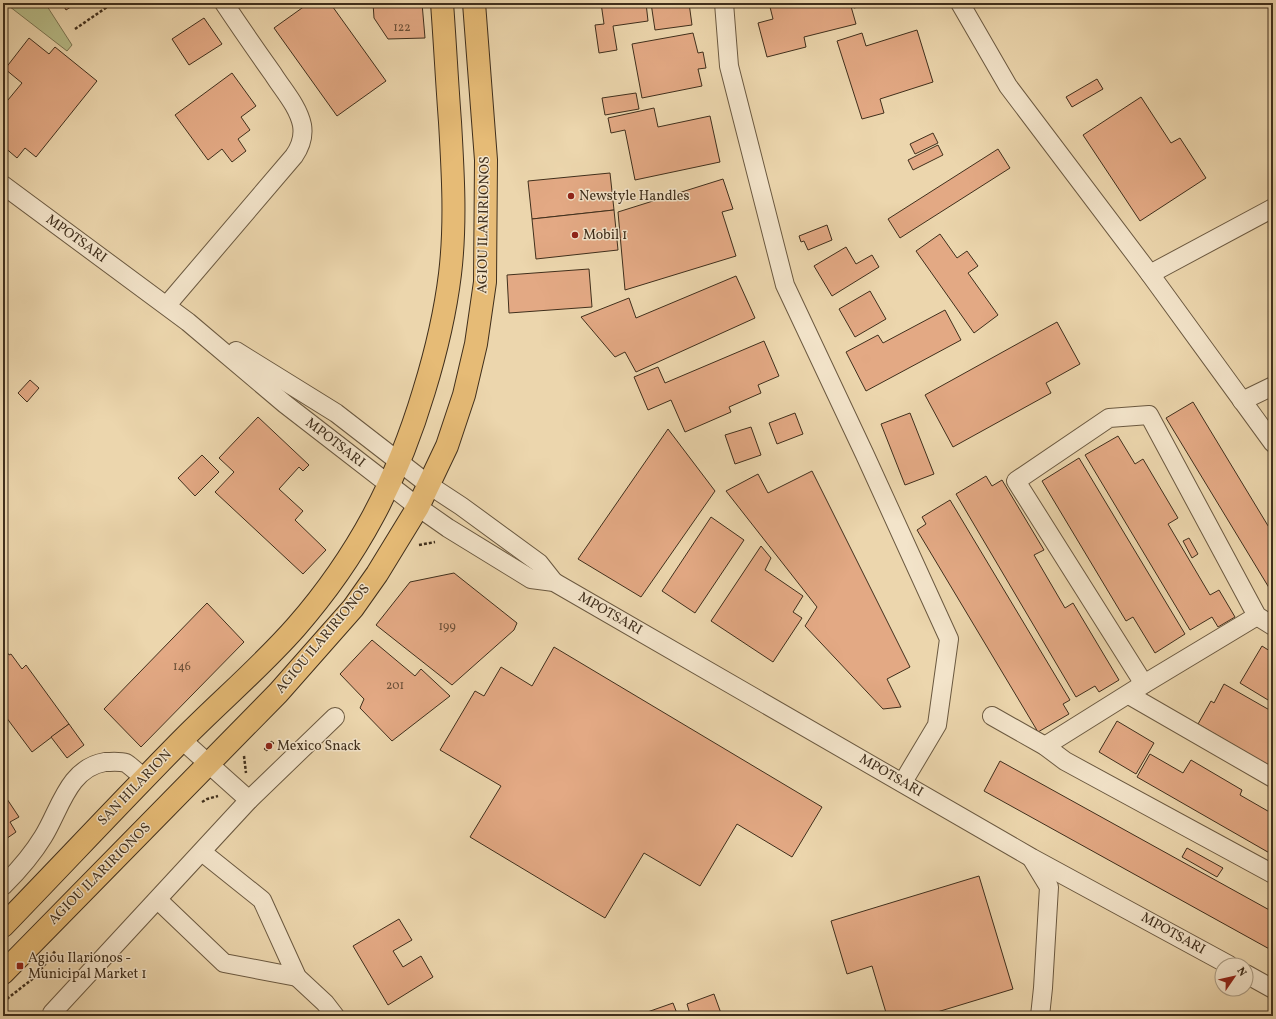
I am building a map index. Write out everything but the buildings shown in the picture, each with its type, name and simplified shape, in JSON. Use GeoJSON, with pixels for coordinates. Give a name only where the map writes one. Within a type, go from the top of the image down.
{"type":"FeatureCollection","features":[{"type":"Feature","properties":{"kind":"main road","name":"AGIOU ILARIRIONOS"},"geometry":{"type":"LineString","coordinates":[[254,671],[295,628],[328,587],[349,558],[390,486],[415,421],[441,332],[450,273],[454,224],[452,158],[442,3]]}},
{"type":"Feature","properties":{"kind":"main road","name":"AGIOU ILARIRIONOS"},"geometry":{"type":"LineString","coordinates":[[3,973],[278,693],[353,608],[377,574],[418,507],[429,485],[447,446],[464,395],[476,344],[486,282],[486,160],[474,3]]}},
{"type":"Feature","properties":{"kind":"main road","name":"SAN HILARION"},"geometry":{"type":"LineString","coordinates":[[3,926],[182,740],[254,671]]}},
{"type":"Feature","properties":{"kind":"street"},"geometry":{"type":"LineString","coordinates":[[167,305],[300,149],[302,142],[302,124],[294,105],[224,3]]}},
{"type":"Feature","properties":{"kind":"street"},"geometry":{"type":"LineString","coordinates":[[724,3],[729,66],[785,285],[949,639],[937,725],[902,782]]}},
{"type":"Feature","properties":{"kind":"street"},"geometry":{"type":"LineString","coordinates":[[960,3],[1008,86],[1150,274],[1273,443]]}},
{"type":"Feature","properties":{"kind":"street","name":"MPOTSARI"},"geometry":{"type":"LineString","coordinates":[[3,185],[167,305],[284,404],[418,507],[448,528],[531,579],[554,582]]}},
{"type":"Feature","properties":{"kind":"street"},"geometry":{"type":"LineString","coordinates":[[1150,274],[1273,208]]}},
{"type":"Feature","properties":{"kind":"street","name":"MPOTSARI"},"geometry":{"type":"LineString","coordinates":[[188,322],[336,413],[429,485],[462,506],[539,563],[554,582],[1032,858],[1214,957]]}},
{"type":"Feature","properties":{"kind":"street"},"geometry":{"type":"LineString","coordinates":[[1242,400],[1273,386]]}},
{"type":"Feature","properties":{"kind":"street"},"geometry":{"type":"LineString","coordinates":[[1144,684],[1016,481],[1109,418],[1149,415],[1257,616],[1273,626]]}},
{"type":"Feature","properties":{"kind":"street"},"geometry":{"type":"LineString","coordinates":[[1046,746],[1129,695],[1144,684],[1257,616]]}},
{"type":"Feature","properties":{"kind":"street"},"geometry":{"type":"LineString","coordinates":[[1129,695],[1273,778]]}},
{"type":"Feature","properties":{"kind":"street"},"geometry":{"type":"LineString","coordinates":[[992,716],[1046,746],[1065,761],[1273,874]]}},
{"type":"Feature","properties":{"kind":"street"},"geometry":{"type":"LineString","coordinates":[[52,1013],[249,800],[336,717]]}},
{"type":"Feature","properties":{"kind":"street"},"geometry":{"type":"LineString","coordinates":[[182,740],[249,800]]}},
{"type":"Feature","properties":{"kind":"street"},"geometry":{"type":"LineString","coordinates":[[3,886],[31,855],[40,842],[67,792],[79,774],[98,763],[125,763],[145,779]]}},
{"type":"Feature","properties":{"kind":"street"},"geometry":{"type":"LineString","coordinates":[[202,852],[262,900],[297,977],[325,1003],[335,1016]]}},
{"type":"Feature","properties":{"kind":"street"},"geometry":{"type":"LineString","coordinates":[[1032,858],[1049,887],[1040,1016]]}},
{"type":"Feature","properties":{"kind":"street"},"geometry":{"type":"LineString","coordinates":[[158,900],[224,963],[297,977]]}},
{"type":"Feature","properties":{"kind":"street"},"geometry":{"type":"LineString","coordinates":[[1254,978],[1273,989]]}},
{"type":"Feature","properties":{"kind":"path"},"geometry":{"type":"LineString","coordinates":[[76,29],[113,3]]}},
{"type":"Feature","properties":{"kind":"green space"},"geometry":{"type":"Polygon","coordinates":[[[5,3],[45,3],[72,45],[67,51],[5,3]]]}},
{"type":"Feature","properties":{"kind":"place","name":"Newstyle Handles"},"geometry":{"type":"Point","coordinates":[571,196]}},
{"type":"Feature","properties":{"kind":"place","name":"Mobil 1"},"geometry":{"type":"Point","coordinates":[575,235]}},
{"type":"Feature","properties":{"kind":"place","name":"Mexico Snack"},"geometry":{"type":"Point","coordinates":[269,746]}},
{"type":"Feature","properties":{"kind":"place","name":"Agiou Ilarionos - Municipal Market 1"},"geometry":{"type":"Point","coordinates":[20,966]}}]}
